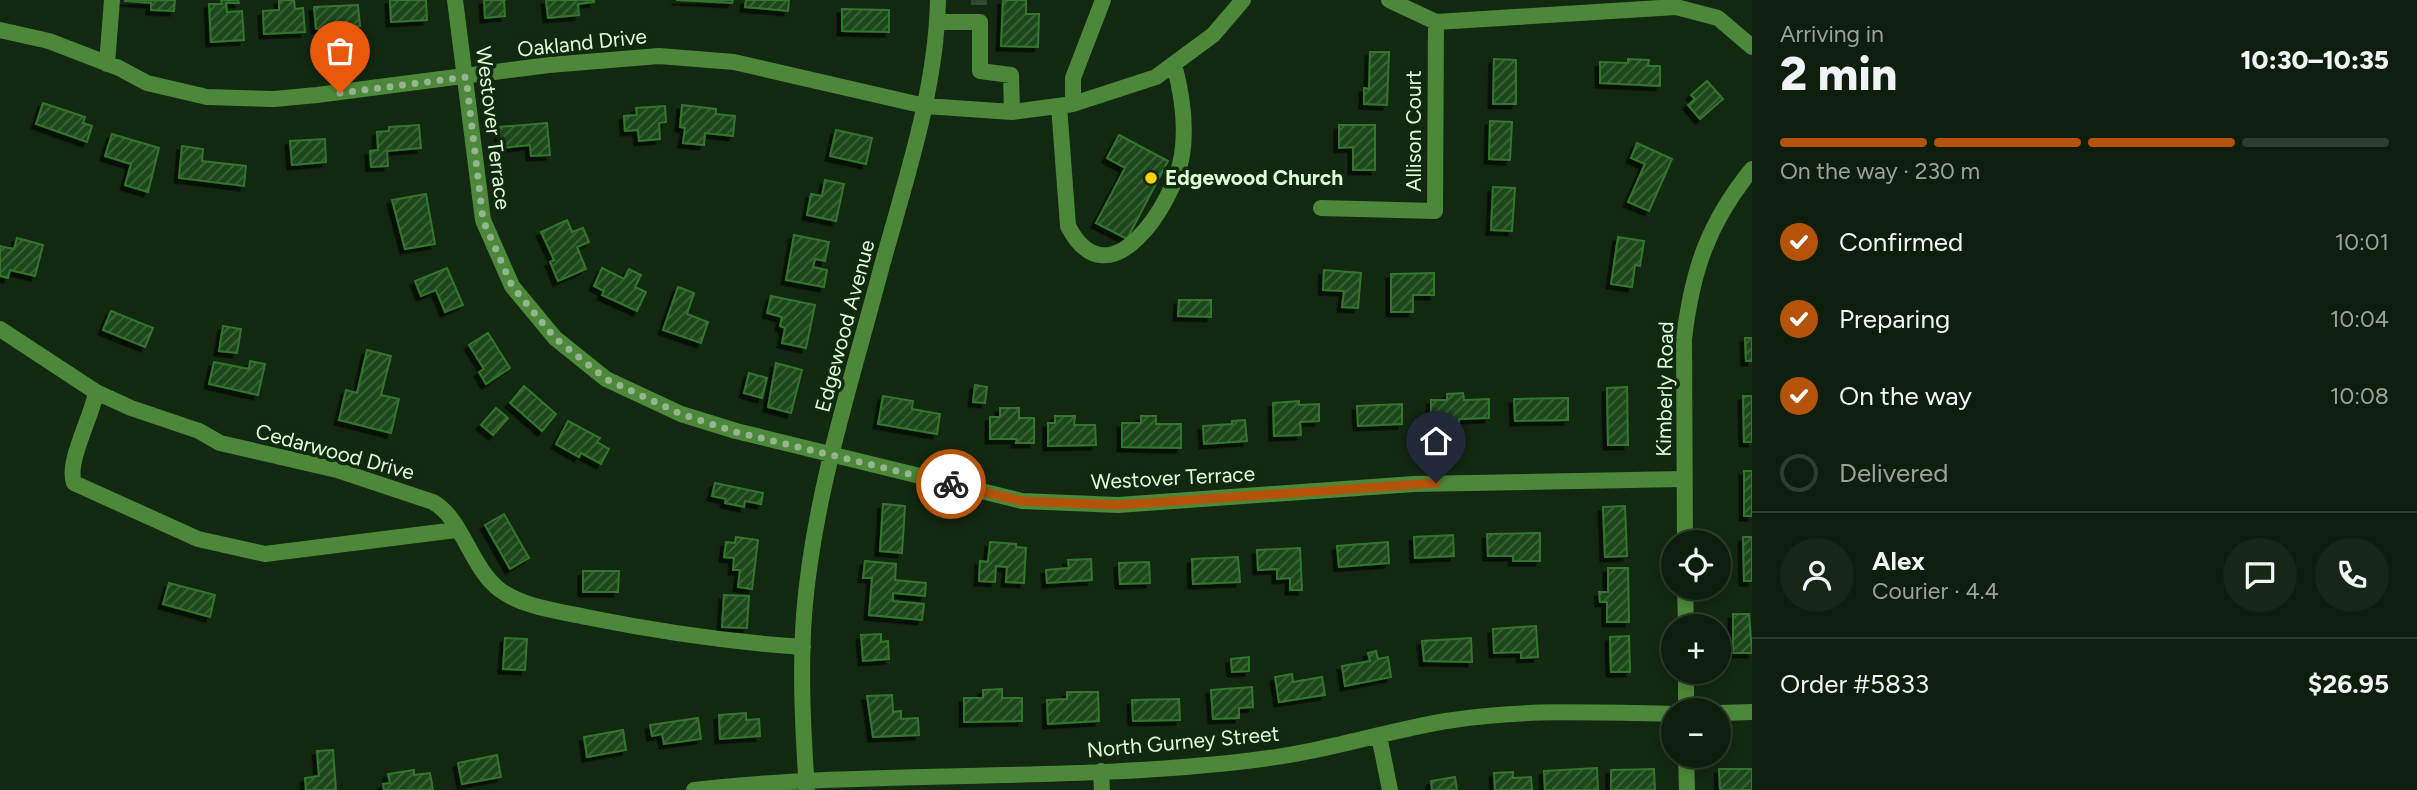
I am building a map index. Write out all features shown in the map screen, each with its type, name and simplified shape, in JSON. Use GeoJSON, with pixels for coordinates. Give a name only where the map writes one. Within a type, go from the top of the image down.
{"type":"FeatureCollection","features":[{"type":"Feature","properties":{"kind":"street"},"geometry":{"type":"LineString","coordinates":[[107,64],[112,0]]}},
{"type":"Feature","properties":{"kind":"street","name":"Westover Terrace"},"geometry":{"type":"LineString","coordinates":[[455,0],[483,220],[512,286],[555,338],[606,379],[681,414],[736,432],[834,453],[1022,501],[1118,505],[1414,484],[1684,479]]}},
{"type":"Feature","properties":{"kind":"street","name":"Edgewood Avenue"},"geometry":{"type":"LineString","coordinates":[[807,786],[803,647],[816,530],[925,106],[938,0]]}},
{"type":"Feature","properties":{"kind":"street"},"geometry":{"type":"LineString","coordinates":[[1102,0],[1073,78],[1066,105],[1068,226],[1077,244],[1096,254],[1115,254],[1142,237],[1177,173],[1182,157],[1185,122],[1174,64]]}},
{"type":"Feature","properties":{"kind":"street","name":"Oakland Drive"},"geometry":{"type":"LineString","coordinates":[[0,30],[49,41],[147,83],[222,98],[317,96],[619,58],[707,59],[778,70],[925,106],[1012,112],[1066,105],[1156,77],[1213,35],[1243,0]]}},
{"type":"Feature","properties":{"kind":"street"},"geometry":{"type":"LineString","coordinates":[[1389,0],[1436,22],[1676,7],[1718,19],[1752,47]]}},
{"type":"Feature","properties":{"kind":"street"},"geometry":{"type":"LineString","coordinates":[[979,5],[980,71],[1011,75],[1012,112]]}},
{"type":"Feature","properties":{"kind":"street"},"geometry":{"type":"LineString","coordinates":[[937,22],[980,22]]}},
{"type":"Feature","properties":{"kind":"street","name":"Allison Court"},"geometry":{"type":"LineString","coordinates":[[1321,208],[1435,211],[1436,22]]}},
{"type":"Feature","properties":{"kind":"street","name":"Kimberly Road"},"geometry":{"type":"LineString","coordinates":[[1685,530],[1684,340],[1695,275],[1716,220],[1752,169]]}},
{"type":"Feature","properties":{"kind":"street","name":"Cedarwood Drive"},"geometry":{"type":"LineString","coordinates":[[0,328],[96,392],[131,408],[199,431],[220,443],[337,470],[420,496],[446,509],[485,577],[502,592],[537,607],[711,640],[803,647]]}},
{"type":"Feature","properties":{"kind":"street"},"geometry":{"type":"LineString","coordinates":[[96,392],[74,461],[71,475],[74,483],[198,539],[265,554],[456,530]]}},
{"type":"Feature","properties":{"kind":"street"},"geometry":{"type":"LineString","coordinates":[[1731,713],[1752,712]]}},
{"type":"Feature","properties":{"kind":"street","name":"North Gurney Street"},"geometry":{"type":"LineString","coordinates":[[694,790],[1101,771],[1256,760],[1445,722],[1535,713],[1661,714]]}},
{"type":"Feature","properties":{"kind":"street"},"geometry":{"type":"LineString","coordinates":[[1379,736],[1390,790]]}},
{"type":"Feature","properties":{"kind":"street"},"geometry":{"type":"LineString","coordinates":[[1686,768],[1687,790]]}},
{"type":"Feature","properties":{"kind":"street"},"geometry":{"type":"LineString","coordinates":[[1101,771],[1102,790]]}},
{"type":"Feature","properties":{"kind":"building"},"geometry":{"type":"Polygon","coordinates":[[[175,0],[174,11],[151,10],[151,3],[124,1],[175,0]]]}},
{"type":"Feature","properties":{"kind":"building"},"geometry":{"type":"Polygon","coordinates":[[[221,0],[238,0],[239,3],[226,3],[227,12],[242,11],[244,40],[211,42],[209,4],[222,4],[221,0]]]}},
{"type":"Feature","properties":{"kind":"building"},"geometry":{"type":"Polygon","coordinates":[[[279,0],[294,0],[295,9],[303,8],[305,32],[264,34],[263,11],[279,10],[279,0]]]}},
{"type":"Feature","properties":{"kind":"building"},"geometry":{"type":"Polygon","coordinates":[[[390,0],[426,0],[427,20],[391,22],[390,0]]]}},
{"type":"Feature","properties":{"kind":"building"},"geometry":{"type":"Polygon","coordinates":[[[484,0],[504,0],[505,16],[485,18],[484,0]]]}},
{"type":"Feature","properties":{"kind":"building"},"geometry":{"type":"Polygon","coordinates":[[[546,0],[594,2],[578,4],[579,15],[548,18],[546,0]]]}},
{"type":"Feature","properties":{"kind":"building"},"geometry":{"type":"Polygon","coordinates":[[[676,0],[733,0],[732,3],[676,0]]]}},
{"type":"Feature","properties":{"kind":"building"},"geometry":{"type":"Polygon","coordinates":[[[746,0],[789,0],[788,11],[745,7],[746,0]]]}},
{"type":"Feature","properties":{"kind":"building"},"geometry":{"type":"Polygon","coordinates":[[[1003,0],[1026,0],[1026,14],[1039,14],[1038,47],[1001,46],[1003,0]]]}},
{"type":"Feature","properties":{"kind":"building"},"geometry":{"type":"Polygon","coordinates":[[[358,5],[360,26],[316,29],[314,7],[358,5]]]}},
{"type":"Feature","properties":{"kind":"building"},"geometry":{"type":"Polygon","coordinates":[[[842,9],[889,10],[889,32],[842,31],[842,9]]]}},
{"type":"Feature","properties":{"kind":"building"},"geometry":{"type":"Polygon","coordinates":[[[1370,52],[1389,52],[1387,105],[1364,104],[1364,88],[1369,89],[1370,52]]]}},
{"type":"Feature","properties":{"kind":"building"},"geometry":{"type":"Polygon","coordinates":[[[1494,59],[1516,60],[1516,104],[1493,104],[1494,59]]]}},
{"type":"Feature","properties":{"kind":"building"},"geometry":{"type":"Polygon","coordinates":[[[1628,59],[1649,60],[1648,66],[1660,66],[1660,86],[1600,83],[1600,62],[1628,63],[1628,59]]]}},
{"type":"Feature","properties":{"kind":"building"},"geometry":{"type":"Polygon","coordinates":[[[1707,81],[1723,99],[1700,119],[1688,105],[1695,99],[1691,95],[1707,81]]]}},
{"type":"Feature","properties":{"kind":"building"},"geometry":{"type":"Polygon","coordinates":[[[43,103],[85,117],[83,123],[92,126],[87,142],[36,124],[43,103]]]}},
{"type":"Feature","properties":{"kind":"building"},"geometry":{"type":"Polygon","coordinates":[[[682,105],[716,109],[716,114],[735,116],[733,136],[705,133],[704,145],[683,143],[685,128],[680,127],[682,105]]]}},
{"type":"Feature","properties":{"kind":"building"},"geometry":{"type":"Polygon","coordinates":[[[665,106],[666,122],[659,123],[660,139],[639,141],[638,130],[625,131],[624,116],[637,115],[636,108],[665,106]]]}},
{"type":"Feature","properties":{"kind":"building"},"geometry":{"type":"Polygon","coordinates":[[[1490,121],[1512,122],[1510,160],[1489,159],[1490,121]]]}},
{"type":"Feature","properties":{"kind":"building"},"geometry":{"type":"Polygon","coordinates":[[[547,123],[550,155],[531,156],[530,145],[501,148],[499,127],[547,123]]]}},
{"type":"Feature","properties":{"kind":"building"},"geometry":{"type":"Polygon","coordinates":[[[419,125],[421,148],[387,151],[388,166],[371,167],[370,151],[378,150],[377,132],[389,131],[389,127],[419,125]]]}},
{"type":"Feature","properties":{"kind":"building"},"geometry":{"type":"Polygon","coordinates":[[[1339,125],[1375,125],[1375,170],[1353,170],[1353,147],[1339,148],[1339,125]]]}},
{"type":"Feature","properties":{"kind":"building"},"geometry":{"type":"Polygon","coordinates":[[[836,130],[872,138],[866,164],[830,156],[836,130]]]}},
{"type":"Feature","properties":{"kind":"building"},"geometry":{"type":"Polygon","coordinates":[[[112,134],[159,148],[148,192],[125,185],[131,164],[105,156],[112,134]]]}},
{"type":"Feature","properties":{"kind":"building"},"geometry":{"type":"Polygon","coordinates":[[[1119,135],[1168,161],[1127,239],[1096,223],[1125,168],[1107,158],[1119,135]]]}},
{"type":"Feature","properties":{"kind":"building"},"geometry":{"type":"Polygon","coordinates":[[[325,139],[326,162],[292,165],[290,141],[325,139]]]}},
{"type":"Feature","properties":{"kind":"building"},"geometry":{"type":"Polygon","coordinates":[[[1637,143],[1672,159],[1649,211],[1628,202],[1645,164],[1631,158],[1637,143]]]}},
{"type":"Feature","properties":{"kind":"building"},"geometry":{"type":"Polygon","coordinates":[[[182,146],[203,149],[202,161],[246,166],[244,186],[179,178],[182,146]]]}},
{"type":"Feature","properties":{"kind":"building"},"geometry":{"type":"Polygon","coordinates":[[[825,180],[844,184],[836,221],[807,215],[811,194],[822,196],[825,180]]]}},
{"type":"Feature","properties":{"kind":"building"},"geometry":{"type":"Polygon","coordinates":[[[1493,187],[1515,188],[1512,231],[1491,230],[1493,187]]]}},
{"type":"Feature","properties":{"kind":"building"},"geometry":{"type":"Polygon","coordinates":[[[426,194],[435,244],[405,249],[392,200],[426,194]]]}},
{"type":"Feature","properties":{"kind":"building"},"geometry":{"type":"Polygon","coordinates":[[[567,220],[572,232],[583,228],[589,242],[577,247],[586,269],[558,281],[550,262],[554,260],[541,232],[567,220]]]}},
{"type":"Feature","properties":{"kind":"building"},"geometry":{"type":"Polygon","coordinates":[[[794,235],[829,242],[825,261],[815,259],[813,267],[827,270],[824,287],[786,280],[794,235]]]}},
{"type":"Feature","properties":{"kind":"building"},"geometry":{"type":"Polygon","coordinates":[[[1618,237],[1644,241],[1640,266],[1635,265],[1632,287],[1611,284],[1618,237]]]}},
{"type":"Feature","properties":{"kind":"building"},"geometry":{"type":"Polygon","coordinates":[[[17,238],[43,245],[35,276],[10,270],[8,278],[0,276],[0,246],[14,249],[17,238]]]}},
{"type":"Feature","properties":{"kind":"building"},"geometry":{"type":"Polygon","coordinates":[[[447,268],[463,305],[445,312],[436,290],[421,296],[415,281],[447,268]]]}},
{"type":"Feature","properties":{"kind":"building"},"geometry":{"type":"Polygon","coordinates":[[[602,268],[624,279],[629,269],[641,275],[635,287],[646,292],[637,311],[602,295],[604,291],[594,286],[602,268]]]}},
{"type":"Feature","properties":{"kind":"building"},"geometry":{"type":"Polygon","coordinates":[[[1324,270],[1361,273],[1358,308],[1342,307],[1344,291],[1323,290],[1324,270]]]}},
{"type":"Feature","properties":{"kind":"building"},"geometry":{"type":"Polygon","coordinates":[[[1434,273],[1434,295],[1413,295],[1413,312],[1391,312],[1391,274],[1434,273]]]}},
{"type":"Feature","properties":{"kind":"building"},"geometry":{"type":"Polygon","coordinates":[[[678,287],[694,293],[687,314],[708,322],[701,343],[663,330],[678,287]]]}},
{"type":"Feature","properties":{"kind":"building"},"geometry":{"type":"Polygon","coordinates":[[[771,296],[815,305],[806,348],[782,343],[785,328],[780,326],[782,317],[767,313],[771,296]]]}},
{"type":"Feature","properties":{"kind":"building"},"geometry":{"type":"Polygon","coordinates":[[[1179,300],[1211,300],[1211,317],[1178,316],[1179,300]]]}},
{"type":"Feature","properties":{"kind":"building"},"geometry":{"type":"Polygon","coordinates":[[[111,311],[153,328],[145,347],[103,330],[111,311]]]}},
{"type":"Feature","properties":{"kind":"building"},"geometry":{"type":"Polygon","coordinates":[[[223,326],[241,329],[237,353],[219,351],[223,326]]]}},
{"type":"Feature","properties":{"kind":"building"},"geometry":{"type":"Polygon","coordinates":[[[488,333],[510,368],[486,384],[479,372],[484,369],[469,345],[488,333]]]}},
{"type":"Feature","properties":{"kind":"building"},"geometry":{"type":"Polygon","coordinates":[[[1745,338],[1752,338],[1752,361],[1746,361],[1745,338]]]}},
{"type":"Feature","properties":{"kind":"building"},"geometry":{"type":"Polygon","coordinates":[[[367,350],[391,356],[381,395],[399,399],[391,433],[339,420],[346,390],[357,393],[367,350]]]}},
{"type":"Feature","properties":{"kind":"building"},"geometry":{"type":"Polygon","coordinates":[[[250,361],[265,364],[258,395],[209,384],[214,362],[249,369],[250,361]]]}},
{"type":"Feature","properties":{"kind":"building"},"geometry":{"type":"Polygon","coordinates":[[[776,363],[802,370],[791,413],[768,407],[776,363]]]}},
{"type":"Feature","properties":{"kind":"building"},"geometry":{"type":"Polygon","coordinates":[[[749,373],[767,378],[762,398],[744,393],[749,373]]]}},
{"type":"Feature","properties":{"kind":"building"},"geometry":{"type":"Polygon","coordinates":[[[975,385],[987,387],[985,403],[973,402],[975,385]]]}},
{"type":"Feature","properties":{"kind":"building"},"geometry":{"type":"Polygon","coordinates":[[[524,386],[556,414],[542,431],[510,403],[524,386]]]}},
{"type":"Feature","properties":{"kind":"building"},"geometry":{"type":"Polygon","coordinates":[[[1627,387],[1628,445],[1608,445],[1607,388],[1627,387]]]}},
{"type":"Feature","properties":{"kind":"building"},"geometry":{"type":"Polygon","coordinates":[[[1463,393],[1464,400],[1489,399],[1489,418],[1459,419],[1459,424],[1431,424],[1431,400],[1447,400],[1447,394],[1463,393]]]}},
{"type":"Feature","properties":{"kind":"building"},"geometry":{"type":"Polygon","coordinates":[[[883,396],[913,401],[912,409],[940,414],[937,434],[878,424],[883,396]]]}},
{"type":"Feature","properties":{"kind":"building"},"geometry":{"type":"Polygon","coordinates":[[[1743,396],[1752,396],[1752,442],[1744,442],[1743,396]]]}},
{"type":"Feature","properties":{"kind":"building"},"geometry":{"type":"Polygon","coordinates":[[[1568,398],[1568,420],[1515,421],[1514,399],[1568,398]]]}},
{"type":"Feature","properties":{"kind":"building"},"geometry":{"type":"Polygon","coordinates":[[[1299,401],[1299,405],[1319,404],[1319,421],[1300,422],[1301,435],[1274,436],[1273,403],[1299,401]]]}},
{"type":"Feature","properties":{"kind":"building"},"geometry":{"type":"Polygon","coordinates":[[[1402,404],[1402,424],[1358,426],[1357,406],[1402,404]]]}},
{"type":"Feature","properties":{"kind":"building"},"geometry":{"type":"Polygon","coordinates":[[[496,408],[508,418],[493,435],[481,425],[496,408]]]}},
{"type":"Feature","properties":{"kind":"building"},"geometry":{"type":"Polygon","coordinates":[[[1000,408],[1019,408],[1019,418],[1034,418],[1034,443],[1016,443],[1017,439],[990,439],[990,417],[1000,417],[1000,408]]]}},
{"type":"Feature","properties":{"kind":"building"},"geometry":{"type":"Polygon","coordinates":[[[1055,416],[1075,416],[1074,425],[1095,425],[1096,445],[1048,446],[1048,423],[1055,423],[1055,416]]]}},
{"type":"Feature","properties":{"kind":"building"},"geometry":{"type":"Polygon","coordinates":[[[1141,416],[1156,416],[1156,424],[1181,424],[1181,448],[1122,447],[1122,423],[1141,423],[1141,416]]]}},
{"type":"Feature","properties":{"kind":"building"},"geometry":{"type":"Polygon","coordinates":[[[1245,420],[1247,441],[1204,444],[1203,426],[1232,424],[1232,421],[1245,420]]]}},
{"type":"Feature","properties":{"kind":"building"},"geometry":{"type":"Polygon","coordinates":[[[568,421],[600,438],[597,442],[609,449],[601,464],[581,453],[579,457],[556,444],[568,421]]]}},
{"type":"Feature","properties":{"kind":"building"},"geometry":{"type":"Polygon","coordinates":[[[1744,471],[1752,471],[1752,516],[1744,516],[1744,471]]]}},
{"type":"Feature","properties":{"kind":"building"},"geometry":{"type":"Polygon","coordinates":[[[715,483],[763,493],[761,504],[745,501],[744,507],[725,503],[726,499],[712,496],[715,483]]]}},
{"type":"Feature","properties":{"kind":"building"},"geometry":{"type":"Polygon","coordinates":[[[883,504],[905,506],[902,553],[880,551],[883,504]]]}},
{"type":"Feature","properties":{"kind":"building"},"geometry":{"type":"Polygon","coordinates":[[[1625,506],[1627,556],[1605,557],[1603,507],[1625,506]]]}},
{"type":"Feature","properties":{"kind":"building"},"geometry":{"type":"Polygon","coordinates":[[[504,514],[529,558],[510,569],[485,525],[504,514]]]}},
{"type":"Feature","properties":{"kind":"building"},"geometry":{"type":"Polygon","coordinates":[[[1540,533],[1540,561],[1513,561],[1513,556],[1488,556],[1487,534],[1540,533]]]}},
{"type":"Feature","properties":{"kind":"building"},"geometry":{"type":"Polygon","coordinates":[[[1453,535],[1454,556],[1415,558],[1414,537],[1453,535]]]}},
{"type":"Feature","properties":{"kind":"building"},"geometry":{"type":"Polygon","coordinates":[[[736,537],[758,540],[752,589],[738,587],[740,570],[733,570],[734,558],[724,557],[726,542],[735,543],[736,537]]]}},
{"type":"Feature","properties":{"kind":"building"},"geometry":{"type":"Polygon","coordinates":[[[1743,537],[1752,537],[1752,581],[1744,581],[1743,537]]]}},
{"type":"Feature","properties":{"kind":"building"},"geometry":{"type":"Polygon","coordinates":[[[990,542],[1016,544],[1016,547],[1026,548],[1024,583],[1006,582],[1007,567],[996,566],[995,582],[979,581],[980,561],[988,562],[990,542]]]}},
{"type":"Feature","properties":{"kind":"building"},"geometry":{"type":"Polygon","coordinates":[[[1388,542],[1389,563],[1339,567],[1337,546],[1388,542]]]}},
{"type":"Feature","properties":{"kind":"building"},"geometry":{"type":"Polygon","coordinates":[[[1300,548],[1302,590],[1290,590],[1290,578],[1277,579],[1277,569],[1258,570],[1257,550],[1300,548]]]}},
{"type":"Feature","properties":{"kind":"building"},"geometry":{"type":"Polygon","coordinates":[[[1238,557],[1240,582],[1193,584],[1192,559],[1238,557]]]}},
{"type":"Feature","properties":{"kind":"building"},"geometry":{"type":"Polygon","coordinates":[[[1091,559],[1092,580],[1047,583],[1046,570],[1069,568],[1068,560],[1091,559]]]}},
{"type":"Feature","properties":{"kind":"building"},"geometry":{"type":"Polygon","coordinates":[[[865,561],[896,564],[895,580],[926,583],[925,596],[893,593],[893,601],[924,604],[922,620],[869,615],[872,578],[863,578],[865,561]]]}},
{"type":"Feature","properties":{"kind":"building"},"geometry":{"type":"Polygon","coordinates":[[[1149,562],[1150,583],[1120,584],[1119,563],[1149,562]]]}},
{"type":"Feature","properties":{"kind":"building"},"geometry":{"type":"Polygon","coordinates":[[[1608,568],[1628,568],[1629,622],[1607,622],[1607,602],[1600,602],[1599,592],[1608,592],[1608,568]]]}},
{"type":"Feature","properties":{"kind":"building"},"geometry":{"type":"Polygon","coordinates":[[[583,571],[619,571],[618,592],[583,592],[583,571]]]}},
{"type":"Feature","properties":{"kind":"building"},"geometry":{"type":"Polygon","coordinates":[[[169,583],[215,595],[210,617],[163,604],[169,583]]]}},
{"type":"Feature","properties":{"kind":"building"},"geometry":{"type":"Polygon","coordinates":[[[724,595],[749,596],[747,628],[722,627],[724,595]]]}},
{"type":"Feature","properties":{"kind":"building"},"geometry":{"type":"Polygon","coordinates":[[[1733,614],[1749,614],[1752,653],[1733,653],[1733,614]]]}},
{"type":"Feature","properties":{"kind":"building"},"geometry":{"type":"Polygon","coordinates":[[[1536,626],[1538,657],[1521,658],[1521,652],[1494,653],[1493,629],[1536,626]]]}},
{"type":"Feature","properties":{"kind":"building"},"geometry":{"type":"Polygon","coordinates":[[[881,634],[881,642],[888,641],[889,659],[863,661],[861,635],[881,634]]]}},
{"type":"Feature","properties":{"kind":"building"},"geometry":{"type":"Polygon","coordinates":[[[1629,636],[1630,672],[1611,672],[1610,637],[1629,636]]]}},
{"type":"Feature","properties":{"kind":"building"},"geometry":{"type":"Polygon","coordinates":[[[505,638],[527,639],[525,670],[503,669],[505,638]]]}},
{"type":"Feature","properties":{"kind":"building"},"geometry":{"type":"Polygon","coordinates":[[[1471,638],[1472,662],[1424,661],[1422,641],[1471,638]]]}},
{"type":"Feature","properties":{"kind":"building"},"geometry":{"type":"Polygon","coordinates":[[[1376,651],[1378,659],[1388,657],[1391,677],[1345,686],[1342,666],[1370,661],[1368,653],[1376,651]]]}},
{"type":"Feature","properties":{"kind":"building"},"geometry":{"type":"Polygon","coordinates":[[[1249,657],[1249,671],[1232,672],[1231,659],[1249,657]]]}},
{"type":"Feature","properties":{"kind":"building"},"geometry":{"type":"Polygon","coordinates":[[[1292,674],[1293,682],[1322,677],[1325,695],[1279,702],[1275,677],[1292,674]]]}},
{"type":"Feature","properties":{"kind":"building"},"geometry":{"type":"Polygon","coordinates":[[[1252,687],[1253,707],[1239,708],[1239,718],[1213,719],[1211,690],[1252,687]]]}},
{"type":"Feature","properties":{"kind":"building"},"geometry":{"type":"Polygon","coordinates":[[[1002,689],[1002,698],[1022,698],[1022,721],[964,722],[964,698],[983,698],[983,690],[1002,689]]]}},
{"type":"Feature","properties":{"kind":"building"},"geometry":{"type":"Polygon","coordinates":[[[1067,692],[1098,692],[1099,721],[1048,724],[1047,700],[1067,699],[1067,692]]]}},
{"type":"Feature","properties":{"kind":"building"},"geometry":{"type":"Polygon","coordinates":[[[892,695],[893,712],[901,711],[901,719],[918,718],[919,735],[873,737],[867,696],[892,695]]]}},
{"type":"Feature","properties":{"kind":"building"},"geometry":{"type":"Polygon","coordinates":[[[1179,699],[1180,720],[1133,721],[1132,700],[1179,699]]]}},
{"type":"Feature","properties":{"kind":"building"},"geometry":{"type":"Polygon","coordinates":[[[746,713],[746,720],[759,719],[760,736],[720,739],[719,715],[746,713]]]}},
{"type":"Feature","properties":{"kind":"building"},"geometry":{"type":"Polygon","coordinates":[[[698,718],[701,739],[664,744],[662,734],[652,736],[650,725],[698,718]]]}},
{"type":"Feature","properties":{"kind":"building"},"geometry":{"type":"Polygon","coordinates":[[[623,730],[626,750],[587,757],[584,737],[623,730]]]}},
{"type":"Feature","properties":{"kind":"building"},"geometry":{"type":"Polygon","coordinates":[[[333,750],[336,790],[306,790],[305,778],[319,776],[317,751],[333,750]]]}},
{"type":"Feature","properties":{"kind":"building"},"geometry":{"type":"Polygon","coordinates":[[[497,755],[501,777],[462,784],[458,763],[497,755]]]}},
{"type":"Feature","properties":{"kind":"building"},"geometry":{"type":"Polygon","coordinates":[[[1597,768],[1598,790],[1545,790],[1544,771],[1597,768]]]}},
{"type":"Feature","properties":{"kind":"building"},"geometry":{"type":"Polygon","coordinates":[[[1654,769],[1655,790],[1611,790],[1611,770],[1654,769]]]}},
{"type":"Feature","properties":{"kind":"building"},"geometry":{"type":"Polygon","coordinates":[[[1719,769],[1752,769],[1752,790],[1720,790],[1719,769]]]}},
{"type":"Feature","properties":{"kind":"building"},"geometry":{"type":"Polygon","coordinates":[[[414,770],[414,775],[430,773],[433,790],[384,790],[383,784],[390,783],[388,774],[414,770]]]}},
{"type":"Feature","properties":{"kind":"building"},"geometry":{"type":"Polygon","coordinates":[[[1513,772],[1513,778],[1531,777],[1532,790],[1495,790],[1494,773],[1513,772]]]}},
{"type":"Feature","properties":{"kind":"building"},"geometry":{"type":"Polygon","coordinates":[[[1455,777],[1457,790],[1432,790],[1431,781],[1455,777]]]}},
{"type":"Feature","properties":{"kind":"tunnel"},"geometry":{"type":"LineString","coordinates":[[979,0],[979,5]]}},
{"type":"Feature","properties":{"kind":"way so far"},"geometry":{"type":"LineString","coordinates":[[340,93],[466,77],[483,220],[512,286],[555,338],[606,379],[681,414],[736,432],[834,453],[951,484]]}},
{"type":"Feature","properties":{"kind":"place","name":"Edgewood Church"},"geometry":{"type":"Point","coordinates":[1151,178]}},
{"type":"Feature","properties":{"kind":"route"},"geometry":{"type":"LineString","coordinates":[[951,484],[1022,501],[1118,505],[1436,483]]}}]}
